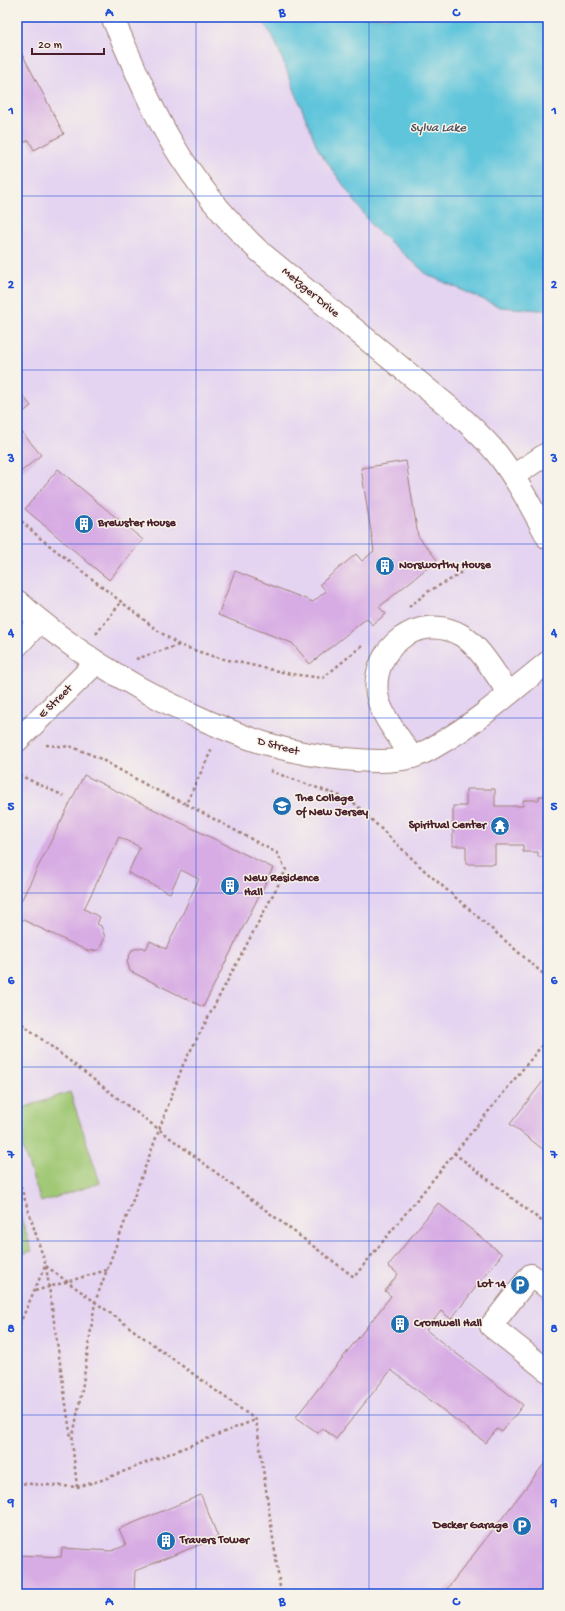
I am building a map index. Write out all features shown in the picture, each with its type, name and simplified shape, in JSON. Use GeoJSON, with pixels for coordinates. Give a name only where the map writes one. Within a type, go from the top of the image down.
{"type":"FeatureCollection","features":[{"type":"Feature","properties":{"kind":"street","name":"Metzger Drive"},"geometry":{"type":"LineString","coordinates":[[112,17],[171,143],[212,201],[235,228],[265,255],[459,415],[489,445],[513,476],[548,538]]}},
{"type":"Feature","properties":{"kind":"street"},"geometry":{"type":"LineString","coordinates":[[513,476],[548,453]]}},
{"type":"Feature","properties":{"kind":"street","name":"D Street"},"geometry":{"type":"LineString","coordinates":[[17,601],[40,621],[96,663],[153,696],[221,728],[257,742],[288,751],[324,757],[360,761],[385,761],[412,757],[455,735],[548,662]]}},
{"type":"Feature","properties":{"kind":"street"},"geometry":{"type":"LineString","coordinates":[[17,646],[40,621]]}},
{"type":"Feature","properties":{"kind":"street"},"geometry":{"type":"LineString","coordinates":[[412,757],[383,712],[377,695],[376,677],[382,660],[392,645],[407,634],[424,629],[443,629],[461,636],[476,648],[509,693]]}},
{"type":"Feature","properties":{"kind":"street","name":"E Street"},"geometry":{"type":"LineString","coordinates":[[17,741],[96,663]]}},
{"type":"Feature","properties":{"kind":"street"},"geometry":{"type":"LineString","coordinates":[[548,1288],[531,1275],[491,1326],[548,1371]]}},
{"type":"Feature","properties":{"kind":"path"},"geometry":{"type":"LineString","coordinates":[[17,517],[40,538],[157,630],[179,645],[215,657],[291,674],[323,678],[366,643]]}},
{"type":"Feature","properties":{"kind":"path"},"geometry":{"type":"LineString","coordinates":[[406,610],[429,591],[456,576],[466,567]]}},
{"type":"Feature","properties":{"kind":"path"},"geometry":{"type":"LineString","coordinates":[[95,635],[122,601]]}},
{"type":"Feature","properties":{"kind":"path"},"geometry":{"type":"LineString","coordinates":[[132,661],[179,645]]}},
{"type":"Feature","properties":{"kind":"path"},"geometry":{"type":"LineString","coordinates":[[41,744],[72,747],[98,757],[150,787],[186,804],[277,853],[286,870],[183,1065],[95,1302],[82,1390],[72,1442]]}},
{"type":"Feature","properties":{"kind":"path"},"geometry":{"type":"LineString","coordinates":[[186,804],[213,745]]}},
{"type":"Feature","properties":{"kind":"path"},"geometry":{"type":"LineString","coordinates":[[17,763],[19,775],[64,796]]}},
{"type":"Feature","properties":{"kind":"path"},"geometry":{"type":"LineString","coordinates":[[270,771],[351,800],[424,870],[548,978]]}},
{"type":"Feature","properties":{"kind":"path"},"geometry":{"type":"LineString","coordinates":[[17,1020],[159,1130],[354,1277],[548,1038]]}},
{"type":"Feature","properties":{"kind":"path"},"geometry":{"type":"LineString","coordinates":[[454,1153],[548,1226]]}},
{"type":"Feature","properties":{"kind":"path"},"geometry":{"type":"LineString","coordinates":[[17,1175],[46,1266],[77,1486]]}},
{"type":"Feature","properties":{"kind":"path"},"geometry":{"type":"LineString","coordinates":[[46,1266],[256,1420],[281,1593],[285,1594]]}},
{"type":"Feature","properties":{"kind":"path"},"geometry":{"type":"LineString","coordinates":[[17,1330],[46,1266]]}},
{"type":"Feature","properties":{"kind":"path"},"geometry":{"type":"LineString","coordinates":[[35,1291],[107,1270]]}},
{"type":"Feature","properties":{"kind":"path"},"geometry":{"type":"LineString","coordinates":[[17,1483],[77,1486],[102,1480],[256,1420]]}},
{"type":"Feature","properties":{"kind":"shaded area","name":"The College of New Jersey"},"geometry":{"type":"Polygon","coordinates":[[[17,17],[548,17],[548,1594],[17,1594],[17,17]]]}},
{"type":"Feature","properties":{"kind":"green space"},"geometry":{"type":"Polygon","coordinates":[[[70,1092],[100,1183],[41,1202],[17,1131],[17,1110],[70,1092]]]}},
{"type":"Feature","properties":{"kind":"green space"},"geometry":{"type":"Polygon","coordinates":[[[17,1205],[32,1251],[17,1256],[17,1205]]]}},
{"type":"Feature","properties":{"kind":"water","name":"Sylva Lake"},"geometry":{"type":"Polygon","coordinates":[[[261,17],[548,17],[548,309],[540,310],[500,307],[428,275],[373,227],[318,149],[276,43],[261,17]]]}},
{"type":"Feature","properties":{"kind":"building"},"geometry":{"type":"Polygon","coordinates":[[[17,44],[64,134],[34,150],[29,140],[17,146],[17,44]]]}},
{"type":"Feature","properties":{"kind":"building"},"geometry":{"type":"Polygon","coordinates":[[[17,388],[31,406],[17,417],[17,388]]]}},
{"type":"Feature","properties":{"kind":"building"},"geometry":{"type":"Polygon","coordinates":[[[17,426],[41,455],[17,475],[17,426]]]}},
{"type":"Feature","properties":{"kind":"building","name":"Norsworthy House"},"geometry":{"type":"Polygon","coordinates":[[[406,461],[418,536],[437,560],[379,607],[386,614],[372,625],[367,618],[310,664],[292,643],[218,615],[235,571],[313,602],[326,591],[320,584],[356,554],[362,561],[374,551],[361,468],[406,461]]]}},
{"type":"Feature","properties":{"kind":"building","name":"Brewster House"},"geometry":{"type":"Polygon","coordinates":[[[58,469],[143,540],[109,580],[25,509],[58,469]]]}},
{"type":"Feature","properties":{"kind":"building","name":"New Residence Hall"},"geometry":{"type":"Polygon","coordinates":[[[84,775],[273,868],[203,1007],[130,971],[127,961],[132,950],[142,947],[146,949],[150,941],[166,949],[199,879],[181,870],[170,893],[128,873],[140,847],[119,837],[84,909],[100,917],[97,924],[101,926],[105,937],[99,950],[88,951],[17,917],[17,909],[84,775]]]}},
{"type":"Feature","properties":{"kind":"building","name":"Spiritual Center"},"geometry":{"type":"Polygon","coordinates":[[[466,789],[495,789],[495,806],[523,806],[523,800],[539,800],[539,796],[548,796],[548,857],[538,857],[538,852],[523,852],[523,845],[495,845],[495,864],[466,864],[466,846],[453,846],[453,806],[466,806],[466,789]]]}},
{"type":"Feature","properties":{"kind":"building"},"geometry":{"type":"Polygon","coordinates":[[[548,1075],[548,1153],[510,1124],[548,1075]]]}},
{"type":"Feature","properties":{"kind":"building","name":"Cromwell Hall"},"geometry":{"type":"Polygon","coordinates":[[[438,1203],[502,1254],[451,1319],[441,1311],[426,1330],[523,1405],[502,1432],[497,1429],[486,1443],[391,1370],[336,1439],[322,1428],[318,1433],[296,1417],[391,1296],[385,1291],[398,1274],[388,1266],[438,1203]]]}},
{"type":"Feature","properties":{"kind":"building","name":"Decker Garage"},"geometry":{"type":"Polygon","coordinates":[[[548,1459],[548,1594],[443,1594],[548,1459]]]}},
{"type":"Feature","properties":{"kind":"building","name":"Travers Tower"},"geometry":{"type":"Polygon","coordinates":[[[201,1495],[218,1537],[135,1571],[134,1594],[17,1594],[17,1555],[61,1557],[62,1548],[112,1551],[126,1545],[119,1529],[201,1495]]]}},
{"type":"Feature","properties":{"kind":"place","name":"Brewster House"},"geometry":{"type":"Point","coordinates":[84,524]}},
{"type":"Feature","properties":{"kind":"place","name":"Norsworthy House"},"geometry":{"type":"Point","coordinates":[385,566]}},
{"type":"Feature","properties":{"kind":"place","name":"The College of New Jersey"},"geometry":{"type":"Point","coordinates":[282,806]}},
{"type":"Feature","properties":{"kind":"place","name":"Spiritual Center"},"geometry":{"type":"Point","coordinates":[500,826]}},
{"type":"Feature","properties":{"kind":"place","name":"New Residence Hall"},"geometry":{"type":"Point","coordinates":[230,886]}},
{"type":"Feature","properties":{"kind":"place","name":"Lot 14"},"geometry":{"type":"Point","coordinates":[520,1285]}},
{"type":"Feature","properties":{"kind":"place","name":"Cromwell Hall"},"geometry":{"type":"Point","coordinates":[400,1324]}},
{"type":"Feature","properties":{"kind":"place","name":"Decker Garage"},"geometry":{"type":"Point","coordinates":[522,1526]}},
{"type":"Feature","properties":{"kind":"place","name":"Travers Tower"},"geometry":{"type":"Point","coordinates":[166,1541]}}]}
